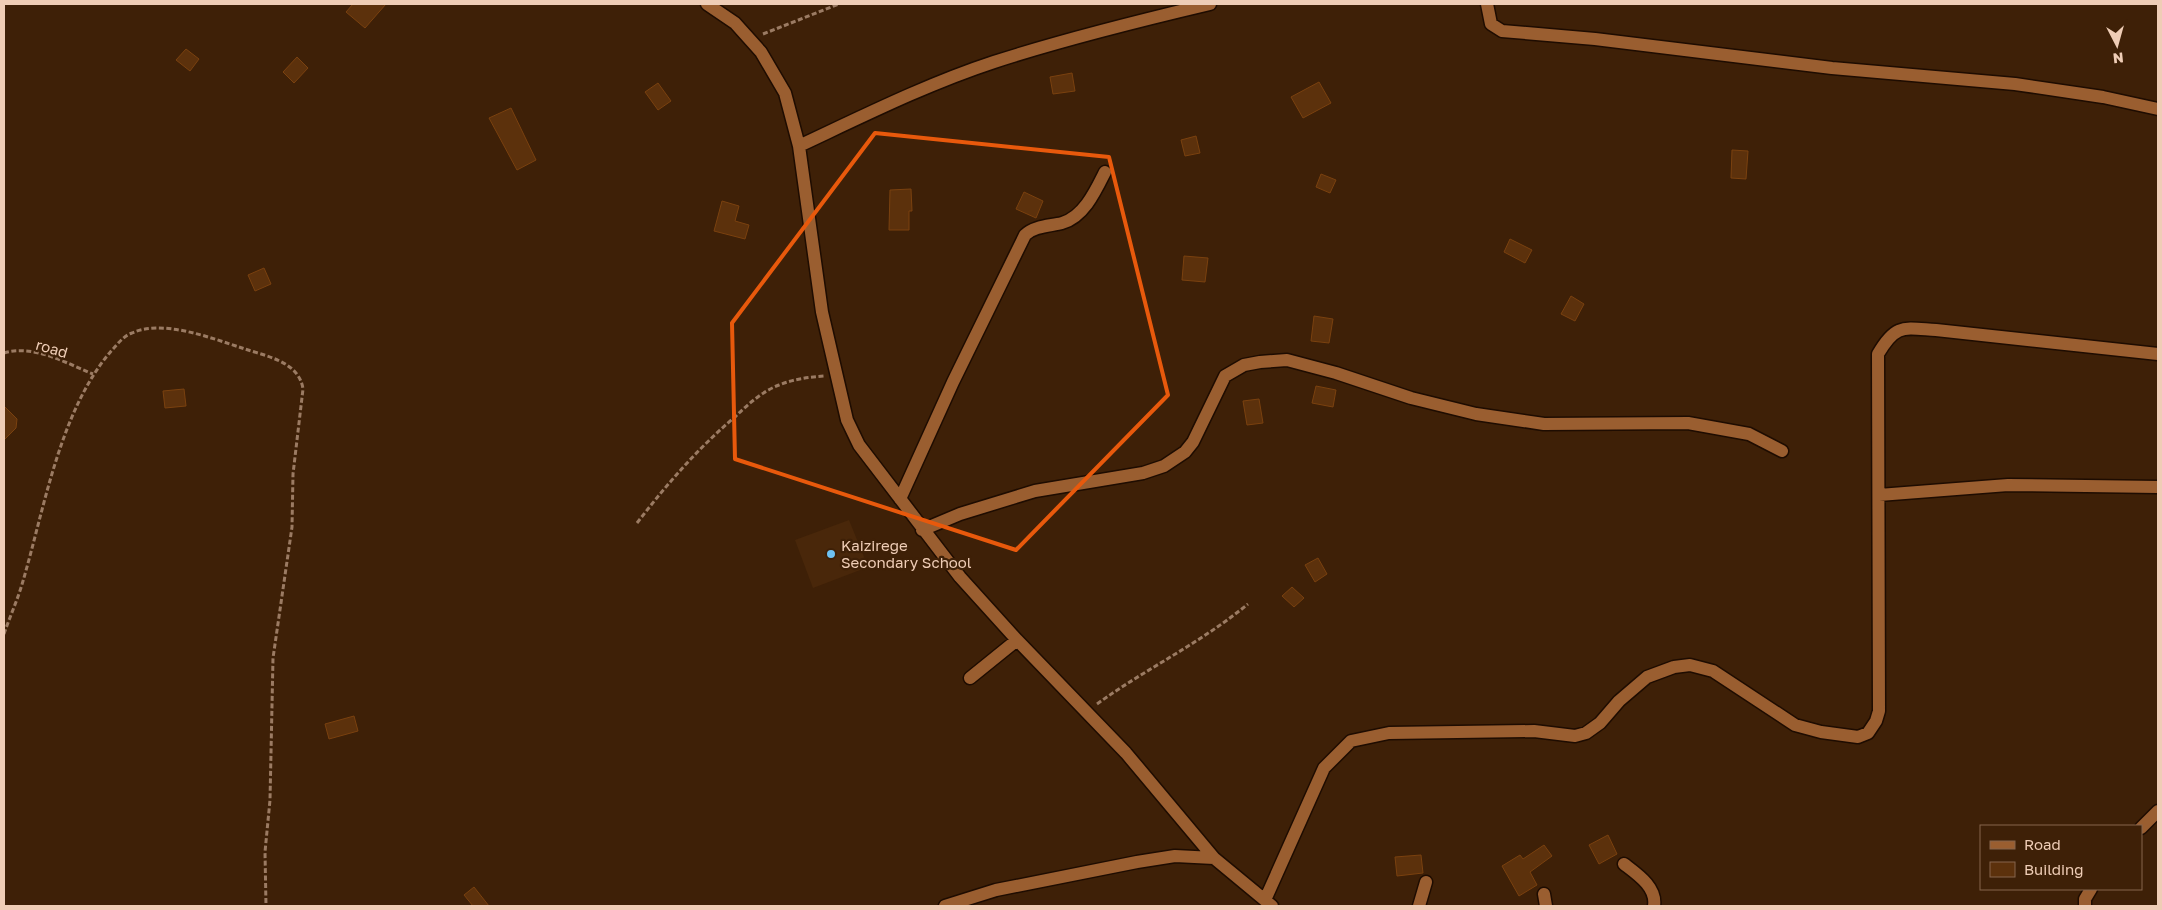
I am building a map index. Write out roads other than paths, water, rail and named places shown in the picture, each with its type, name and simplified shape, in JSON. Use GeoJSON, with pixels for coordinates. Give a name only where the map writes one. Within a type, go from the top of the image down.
{"type":"FeatureCollection","features":[{"type":"Feature","properties":{"kind":"street"},"geometry":{"type":"LineString","coordinates":[[707,4],[735,23],[750,39],[771,66],[784,93],[799,146],[822,312],[835,375],[847,420],[859,445],[960,578],[1017,640],[1126,752],[1214,858],[1269,903],[1324,768],[1351,741],[1389,733],[1534,731],[1574,736],[1586,732],[1600,723],[1619,701],[1647,677],[1674,667],[1690,665],[1712,671],[1795,725],[1821,732],[1858,737],[1868,733],[1876,721],[1879,711],[1878,354],[1886,339],[1895,331],[1906,328],[2158,354]]}},
{"type":"Feature","properties":{"kind":"street"},"geometry":{"type":"LineString","coordinates":[[799,146],[916,92],[993,62],[1118,26],[1210,4]]}},
{"type":"Feature","properties":{"kind":"street"},"geometry":{"type":"LineString","coordinates":[[1487,4],[1491,24],[1502,31],[1595,39],[1832,68],[2015,84],[2103,97],[2158,109]]}},
{"type":"Feature","properties":{"kind":"street"},"geometry":{"type":"LineString","coordinates":[[900,499],[953,382],[1021,240],[1033,229],[1065,222],[1078,215],[1093,196],[1105,172]]}},
{"type":"Feature","properties":{"kind":"street"},"geometry":{"type":"LineString","coordinates":[[922,530],[960,514],[1035,491],[1143,473],[1164,466],[1185,452],[1193,442],[1225,376],[1244,365],[1260,362],[1287,360],[1336,373],[1411,398],[1476,414],[1544,424],[1688,423],[1749,434],[1782,451]]}},
{"type":"Feature","properties":{"kind":"street"},"geometry":{"type":"LineString","coordinates":[[1879,495],[2008,485],[2158,487]]}},
{"type":"Feature","properties":{"kind":"street"},"geometry":{"type":"LineString","coordinates":[[970,678],[1017,640]]}},
{"type":"Feature","properties":{"kind":"street"},"geometry":{"type":"LineString","coordinates":[[2142,827],[2158,811]]}},
{"type":"Feature","properties":{"kind":"street"},"geometry":{"type":"LineString","coordinates":[[945,906],[996,890],[1136,862],[1175,856],[1214,858]]}},
{"type":"Feature","properties":{"kind":"street"},"geometry":{"type":"LineString","coordinates":[[1624,864],[1643,879],[1652,891],[1654,906]]}},
{"type":"Feature","properties":{"kind":"street"},"geometry":{"type":"LineString","coordinates":[[1419,906],[1426,882]]}},
{"type":"Feature","properties":{"kind":"street"},"geometry":{"type":"LineString","coordinates":[[2085,906],[2085,899],[2090,890]]}},
{"type":"Feature","properties":{"kind":"place","name":"Kaizirege Secondary School"},"geometry":{"type":"Point","coordinates":[831,554]}}]}
